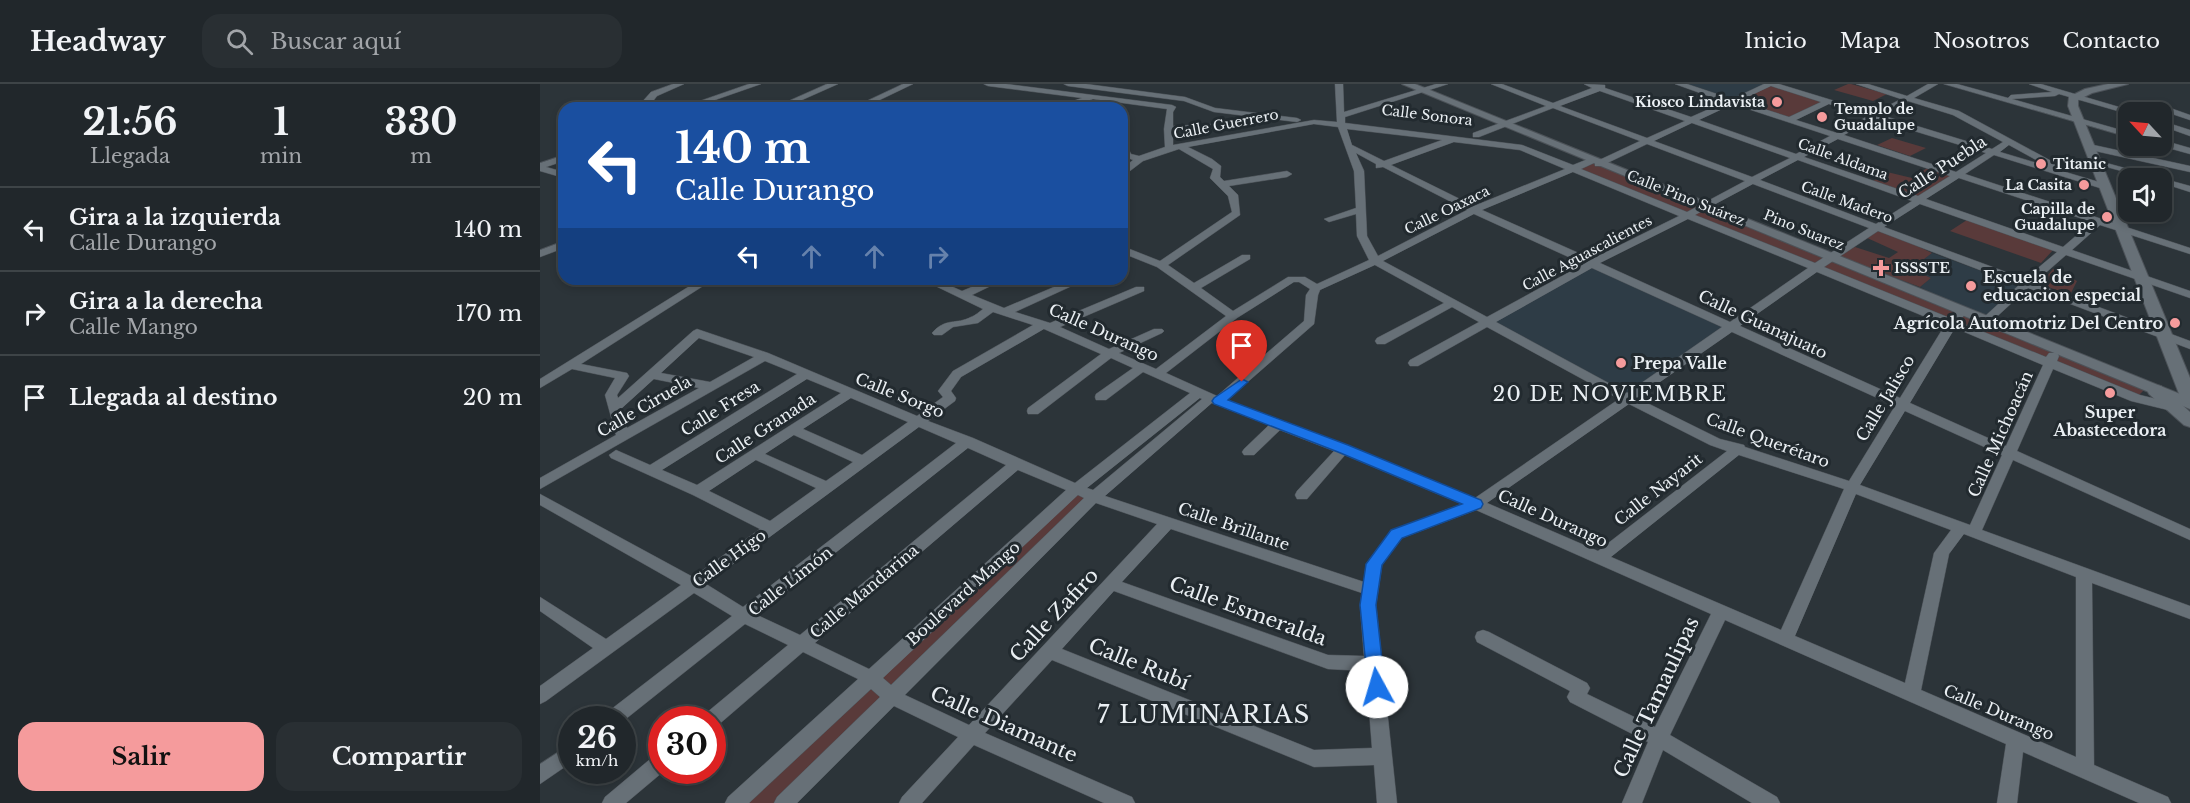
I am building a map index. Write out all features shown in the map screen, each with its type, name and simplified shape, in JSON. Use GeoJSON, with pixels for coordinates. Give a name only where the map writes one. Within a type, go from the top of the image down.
{"type":"FeatureCollection","features":[{"type":"Feature","properties":{"kind":"main road"},"geometry":{"type":"LineString","coordinates":[[2123,84],[2071,95],[2073,106],[2156,312],[2190,380]]}},
{"type":"Feature","properties":{"kind":"main road"},"geometry":{"type":"LineString","coordinates":[[2167,336],[2190,421]]}},
{"type":"Feature","properties":{"kind":"main road"},"geometry":{"type":"LineString","coordinates":[[2155,390],[2185,404]]}},
{"type":"Feature","properties":{"kind":"street"},"geometry":{"type":"LineString","coordinates":[[646,102],[654,94],[680,84]]}},
{"type":"Feature","properties":{"kind":"street"},"geometry":{"type":"LineString","coordinates":[[702,102],[757,84]]}},
{"type":"Feature","properties":{"kind":"street"},"geometry":{"type":"LineString","coordinates":[[791,102],[834,84]]}},
{"type":"Feature","properties":{"kind":"street"},"geometry":{"type":"LineString","coordinates":[[869,102],[909,84]]}},
{"type":"Feature","properties":{"kind":"street"},"geometry":{"type":"LineString","coordinates":[[988,84],[1172,107],[1169,112],[1169,148]]}},
{"type":"Feature","properties":{"kind":"street"},"geometry":{"type":"LineString","coordinates":[[1032,89],[1040,84]]}},
{"type":"Feature","properties":{"kind":"street"},"geometry":{"type":"LineString","coordinates":[[1068,84],[1185,99],[1214,110],[1314,122]]}},
{"type":"Feature","properties":{"kind":"street"},"geometry":{"type":"LineString","coordinates":[[1076,102],[1138,84]]}},
{"type":"Feature","properties":{"kind":"street"},"geometry":{"type":"LineString","coordinates":[[1339,84],[1341,119],[1348,146],[1359,171],[1362,236],[1375,261]]}},
{"type":"Feature","properties":{"kind":"street","name":"Pino Suarez"},"geometry":{"type":"LineString","coordinates":[[1407,84],[2155,390]]}},
{"type":"Feature","properties":{"kind":"street","name":"Calle Guerrero"},"geometry":{"type":"LineString","coordinates":[[1128,169],[1140,159],[1169,148],[1341,119],[1444,84]]}},
{"type":"Feature","properties":{"kind":"street","name":"Calle Madero"},"geometry":{"type":"LineString","coordinates":[[1496,84],[2190,345]]}},
{"type":"Feature","properties":{"kind":"street","name":"Calle Aldama"},"geometry":{"type":"LineString","coordinates":[[1588,84],[2190,295]]}},
{"type":"Feature","properties":{"kind":"street"},"geometry":{"type":"LineString","coordinates":[[1476,135],[1610,84]]}},
{"type":"Feature","properties":{"kind":"street"},"geometry":{"type":"LineString","coordinates":[[1679,84],[2190,251]]}},
{"type":"Feature","properties":{"kind":"street"},"geometry":{"type":"LineString","coordinates":[[1770,84],[2106,187]]}},
{"type":"Feature","properties":{"kind":"street","name":"Calle Oaxaca"},"geometry":{"type":"LineString","coordinates":[[1317,288],[1474,210],[1573,168],[1647,141],[1770,84]]}},
{"type":"Feature","properties":{"kind":"street"},"geometry":{"type":"LineString","coordinates":[[1860,84],[1956,113],[2078,179]]}},
{"type":"Feature","properties":{"kind":"street","name":"Calle Aguascalientes"},"geometry":{"type":"LineString","coordinates":[[1414,363],[1591,264],[1704,207],[1934,84]]}},
{"type":"Feature","properties":{"kind":"street"},"geometry":{"type":"LineString","coordinates":[[1948,84],[2118,131]]}},
{"type":"Feature","properties":{"kind":"street"},"geometry":{"type":"LineString","coordinates":[[2033,84],[2118,108]]}},
{"type":"Feature","properties":{"kind":"street"},"geometry":{"type":"LineString","coordinates":[[1998,98],[2071,95]]}},
{"type":"Feature","properties":{"kind":"street"},"geometry":{"type":"LineString","coordinates":[[2104,103],[2130,101]]}},
{"type":"Feature","properties":{"kind":"street"},"geometry":{"type":"LineString","coordinates":[[1790,120],[1827,102]]}},
{"type":"Feature","properties":{"kind":"street"},"geometry":{"type":"LineString","coordinates":[[1214,110],[1215,139]]}},
{"type":"Feature","properties":{"kind":"street"},"geometry":{"type":"LineString","coordinates":[[2172,111],[2190,118]]}},
{"type":"Feature","properties":{"kind":"street","name":"Calle Sonora"},"geometry":{"type":"LineString","coordinates":[[1341,119],[1509,140]]}},
{"type":"Feature","properties":{"kind":"street","name":"Calle Pino Suárez"},"geometry":{"type":"LineString","coordinates":[[1341,119],[1522,148],[2136,398],[2185,404]]}},
{"type":"Feature","properties":{"kind":"street"},"geometry":{"type":"LineString","coordinates":[[1168,129],[1214,126]]}},
{"type":"Feature","properties":{"kind":"street"},"geometry":{"type":"LineString","coordinates":[[2172,127],[2190,133]]}},
{"type":"Feature","properties":{"kind":"street"},"geometry":{"type":"LineString","coordinates":[[1359,171],[1455,139]]}},
{"type":"Feature","properties":{"kind":"street","name":"Calle Puebla"},"geometry":{"type":"LineString","coordinates":[[1387,803],[1368,605],[1374,564],[1397,534],[1476,504],[1816,267],[2010,141]]}},
{"type":"Feature","properties":{"kind":"street"},"geometry":{"type":"LineString","coordinates":[[1533,152],[1553,145]]}},
{"type":"Feature","properties":{"kind":"street"},"geometry":{"type":"LineString","coordinates":[[1161,265],[1237,213],[1233,195],[1224,184],[1215,178],[1218,168],[1211,160],[1187,151],[1181,146]]}},
{"type":"Feature","properties":{"kind":"street","name":"Calle Guanajuato"},"geometry":{"type":"LineString","coordinates":[[1348,146],[1474,210],[1901,406],[2190,535]]}},
{"type":"Feature","properties":{"kind":"street"},"geometry":{"type":"LineString","coordinates":[[2172,146],[2190,151]]}},
{"type":"Feature","properties":{"kind":"street"},"geometry":{"type":"LineString","coordinates":[[2089,147],[2190,169]]}},
{"type":"Feature","properties":{"kind":"street"},"geometry":{"type":"LineString","coordinates":[[1128,156],[1140,159]]}},
{"type":"Feature","properties":{"kind":"street"},"geometry":{"type":"LineString","coordinates":[[540,167],[558,160]]}},
{"type":"Feature","properties":{"kind":"street"},"geometry":{"type":"LineString","coordinates":[[2095,161],[2120,168]]}},
{"type":"Feature","properties":{"kind":"street"},"geometry":{"type":"LineString","coordinates":[[540,167],[558,174]]}},
{"type":"Feature","properties":{"kind":"street"},"geometry":{"type":"LineString","coordinates":[[1224,184],[1287,174]]}},
{"type":"Feature","properties":{"kind":"street"},"geometry":{"type":"LineString","coordinates":[[2172,183],[2190,189]]}},
{"type":"Feature","properties":{"kind":"street"},"geometry":{"type":"LineString","coordinates":[[1329,219],[1360,210]]}},
{"type":"Feature","properties":{"kind":"street"},"geometry":{"type":"LineString","coordinates":[[1987,321],[2027,282],[2099,221]]}},
{"type":"Feature","properties":{"kind":"street"},"geometry":{"type":"LineString","coordinates":[[540,254],[558,246]]}},
{"type":"Feature","properties":{"kind":"street"},"geometry":{"type":"LineString","coordinates":[[1128,251],[1161,265],[1233,316]]}},
{"type":"Feature","properties":{"kind":"street"},"geometry":{"type":"LineString","coordinates":[[1128,259],[1137,255]]}},
{"type":"Feature","properties":{"kind":"street"},"geometry":{"type":"LineString","coordinates":[[1195,287],[1245,257]]}},
{"type":"Feature","properties":{"kind":"street","name":"Calle Querétaro"},"geometry":{"type":"LineString","coordinates":[[1375,261],[1629,399],[1715,442],[1852,487],[2190,613]]}},
{"type":"Feature","properties":{"kind":"street"},"geometry":{"type":"LineString","coordinates":[[1156,374],[1233,316],[1292,279],[1301,279],[1317,288],[1312,295],[1310,322],[1209,397]]}},
{"type":"Feature","properties":{"kind":"street"},"geometry":{"type":"LineString","coordinates":[[540,384],[699,285]]}},
{"type":"Feature","properties":{"kind":"street","name":"Calle Durango"},"geometry":{"type":"LineString","coordinates":[[940,285],[998,310],[1047,325],[1209,397],[1476,504],[2162,803]]}},
{"type":"Feature","properties":{"kind":"street"},"geometry":{"type":"LineString","coordinates":[[963,295],[986,285]]}},
{"type":"Feature","properties":{"kind":"street"},"geometry":{"type":"LineString","coordinates":[[938,333],[950,324],[974,321],[1066,285]]}},
{"type":"Feature","properties":{"kind":"street"},"geometry":{"type":"LineString","coordinates":[[1047,325],[1140,289]]}},
{"type":"Feature","properties":{"kind":"street"},"geometry":{"type":"LineString","coordinates":[[1381,341],[1452,303]]}},
{"type":"Feature","properties":{"kind":"street","name":"Calle Jalisco"},"geometry":{"type":"LineString","coordinates":[[1785,639],[1852,487],[1962,310]]}},
{"type":"Feature","properties":{"kind":"street","name":"Calle Higo"},"geometry":{"type":"LineString","coordinates":[[540,696],[950,398],[944,391],[957,374],[1047,325]]}},
{"type":"Feature","properties":{"kind":"street"},"geometry":{"type":"LineString","coordinates":[[1033,411],[1110,353],[1158,331]]}},
{"type":"Feature","properties":{"kind":"street","name":"Calle Sorgo"},"geometry":{"type":"LineString","coordinates":[[652,375],[697,333],[764,356],[1086,493]]}},
{"type":"Feature","properties":{"kind":"street","name":"Calle Michoacán"},"geometry":{"type":"LineString","coordinates":[[1911,694],[1942,553],[1967,529],[2010,454],[2049,363],[2057,350]]}},
{"type":"Feature","properties":{"kind":"street","name":"Calle Ciruela"},"geometry":{"type":"LineString","coordinates":[[540,484],[764,356]]}},
{"type":"Feature","properties":{"kind":"street"},"geometry":{"type":"LineString","coordinates":[[570,365],[623,376],[611,395],[623,437]]}},
{"type":"Feature","properties":{"kind":"street"},"geometry":{"type":"LineString","coordinates":[[1101,397],[1142,368]]}},
{"type":"Feature","properties":{"kind":"street","name":"Calle Fresa"},"geometry":{"type":"LineString","coordinates":[[652,470],[806,374]]}},
{"type":"Feature","properties":{"kind":"street"},"geometry":{"type":"LineString","coordinates":[[615,407],[652,375],[712,386]]}},
{"type":"Feature","properties":{"kind":"street","name":"Calle Granada"},"geometry":{"type":"LineString","coordinates":[[698,491],[850,393]]}},
{"type":"Feature","properties":{"kind":"street","name":"Boulevard Mango"},"geometry":{"type":"LineString","coordinates":[[783,803],[892,697],[1086,493],[1209,397]]}},
{"type":"Feature","properties":{"kind":"street","name":"Boulevard Mango"},"geometry":{"type":"LineString","coordinates":[[735,803],[870,678],[1086,493],[1209,397]]}},
{"type":"Feature","properties":{"kind":"street"},"geometry":{"type":"LineString","coordinates":[[1249,452],[1278,424]]}},
{"type":"Feature","properties":{"kind":"street"},"geometry":{"type":"LineString","coordinates":[[792,430],[863,461]]}},
{"type":"Feature","properties":{"kind":"street","name":"Calle Limón"},"geometry":{"type":"LineString","coordinates":[[629,706],[968,441]]}},
{"type":"Feature","properties":{"kind":"street","name":"Calle Nayarit"},"geometry":{"type":"LineString","coordinates":[[1599,558],[1739,448]]}},
{"type":"Feature","properties":{"kind":"street"},"geometry":{"type":"LineString","coordinates":[[1302,495],[1343,449]]}},
{"type":"Feature","properties":{"kind":"street"},"geometry":{"type":"LineString","coordinates":[[754,454],[826,487]]}},
{"type":"Feature","properties":{"kind":"street"},"geometry":{"type":"LineString","coordinates":[[616,455],[698,491],[771,528]]}},
{"type":"Feature","properties":{"kind":"street","name":"Calle Mandarina"},"geometry":{"type":"LineString","coordinates":[[726,707],[1017,463]]}},
{"type":"Feature","properties":{"kind":"street","name":"Calle Brillante"},"geometry":{"type":"LineString","coordinates":[[1086,493],[1370,590]]}},
{"type":"Feature","properties":{"kind":"street","name":"Calle Diamante"},"geometry":{"type":"LineString","coordinates":[[540,499],[693,584],[744,616],[870,678],[892,697],[971,735],[1125,803]]}},
{"type":"Feature","properties":{"kind":"street","name":"Calle Zafiro"},"geometry":{"type":"LineString","coordinates":[[909,803],[1167,522]]}},
{"type":"Feature","properties":{"kind":"street"},"geometry":{"type":"LineString","coordinates":[[2084,573],[2085,770]]}},
{"type":"Feature","properties":{"kind":"street","name":"Calle Esmeralda"},"geometry":{"type":"LineString","coordinates":[[1111,584],[1328,662],[1374,664]]}},
{"type":"Feature","properties":{"kind":"street"},"geometry":{"type":"LineString","coordinates":[[540,603],[606,648]]}},
{"type":"Feature","properties":{"kind":"street","name":"Calle Tamaulipas"},"geometry":{"type":"LineString","coordinates":[[1632,803],[1659,738],[1721,611]]}},
{"type":"Feature","properties":{"kind":"street"},"geometry":{"type":"LineString","coordinates":[[1484,637],[1581,688],[1576,697],[1659,738],[1770,803]]}},
{"type":"Feature","properties":{"kind":"street","name":"Calle Rubí"},"geometry":{"type":"LineString","coordinates":[[1049,651],[1314,759],[1384,756]]}},
{"type":"Feature","properties":{"kind":"street"},"geometry":{"type":"LineString","coordinates":[[2007,803],[2016,739]]}},
{"type":"Feature","properties":{"kind":"street"},"geometry":{"type":"LineString","coordinates":[[540,776],[558,762]]}},
{"type":"Feature","properties":{"kind":"street"},"geometry":{"type":"LineString","coordinates":[[612,803],[648,773]]}},
{"type":"Feature","properties":{"kind":"shaded area"},"geometry":{"type":"Polygon","coordinates":[[[1686,84],[1769,84],[1734,102],[1686,84]]]}},
{"type":"Feature","properties":{"kind":"shaded area"},"geometry":{"type":"Polygon","coordinates":[[[1771,84],[1827,102],[1789,120],[1734,102],[1771,84]]]}},
{"type":"Feature","properties":{"kind":"shaded area"},"geometry":{"type":"Polygon","coordinates":[[[1848,84],[1887,94],[1873,101],[1834,90],[1848,84]]]}},
{"type":"Feature","properties":{"kind":"shaded area"},"geometry":{"type":"Polygon","coordinates":[[[1892,138],[1926,148],[1910,156],[1877,145],[1892,138]]]}},
{"type":"Feature","properties":{"kind":"shaded area"},"geometry":{"type":"Polygon","coordinates":[[[1591,161],[2147,387],[2136,398],[1573,168],[1591,161]]]}},
{"type":"Feature","properties":{"kind":"shaded area"},"geometry":{"type":"Polygon","coordinates":[[[1930,166],[1959,175],[1921,201],[1873,181],[1887,172],[1912,178],[1930,166]]]}},
{"type":"Feature","properties":{"kind":"shaded area"},"geometry":{"type":"Polygon","coordinates":[[[1970,218],[2055,248],[2041,263],[1950,231],[1970,218]]]}},
{"type":"Feature","properties":{"kind":"shaded area"},"geometry":{"type":"Polygon","coordinates":[[[1880,228],[1932,253],[1911,269],[1931,278],[1920,287],[1837,256],[1855,247],[1889,258],[1898,252],[1865,237],[1880,228]]]}},
{"type":"Feature","properties":{"kind":"shaded area","name":"Escuela de educacion especial"},"geometry":{"type":"Polygon","coordinates":[[[1932,253],[2022,286],[1986,319],[1920,287],[1931,278],[1910,269],[1932,253]]]}},
{"type":"Feature","properties":{"kind":"shaded area","name":"Prepa Valle"},"geometry":{"type":"Polygon","coordinates":[[[1591,264],[1730,327],[1629,399],[1489,323],[1591,264]]]}},
{"type":"Feature","properties":{"kind":"shaded area"},"geometry":{"type":"Polygon","coordinates":[[[2053,269],[2077,281],[2070,295],[2040,284],[2053,269]]]}},
{"type":"Feature","properties":{"kind":"shaded area"},"geometry":{"type":"Polygon","coordinates":[[[1076,489],[1094,497],[784,803],[735,803],[1076,489]]]}},
{"type":"Feature","properties":{"kind":"place","name":"Kiosco Lindavista"},"geometry":{"type":"Point","coordinates":[1777,102]}},
{"type":"Feature","properties":{"kind":"place","name":"Templo de Guadalupe"},"geometry":{"type":"Point","coordinates":[1822,117]}},
{"type":"Feature","properties":{"kind":"place","name":"Titanic"},"geometry":{"type":"Point","coordinates":[2041,164]}},
{"type":"Feature","properties":{"kind":"place","name":"La Casita"},"geometry":{"type":"Point","coordinates":[2084,185]}},
{"type":"Feature","properties":{"kind":"place","name":"Capilla de Guadalupe"},"geometry":{"type":"Point","coordinates":[2107,217]}},
{"type":"Feature","properties":{"kind":"place","name":"ISSSTE"},"geometry":{"type":"Point","coordinates":[1881,268]}},
{"type":"Feature","properties":{"kind":"place","name":"Escuela de educacion especial"},"geometry":{"type":"Point","coordinates":[1971,286]}},
{"type":"Feature","properties":{"kind":"place","name":"Agrícola Automotriz Del Centro"},"geometry":{"type":"Point","coordinates":[2175,323]}},
{"type":"Feature","properties":{"kind":"place","name":"Prepa Valle"},"geometry":{"type":"Point","coordinates":[1621,363]}},
{"type":"Feature","properties":{"kind":"place","name":"Super Abastecedora"},"geometry":{"type":"Point","coordinates":[2110,393]}},
{"type":"Feature","properties":{"kind":"district","name":"20 DE NOVIEMBRE"},"geometry":{"type":"Point","coordinates":[1610,394]}},
{"type":"Feature","properties":{"kind":"district","name":"7 LUMINARIAS"},"geometry":{"type":"Point","coordinates":[1204,715]}},
{"type":"Feature","properties":{"kind":"route"},"geometry":{"type":"LineString","coordinates":[[1242,382],[1218,401],[1476,504],[1397,534],[1374,564],[1368,605],[1377,687]]}}]}
